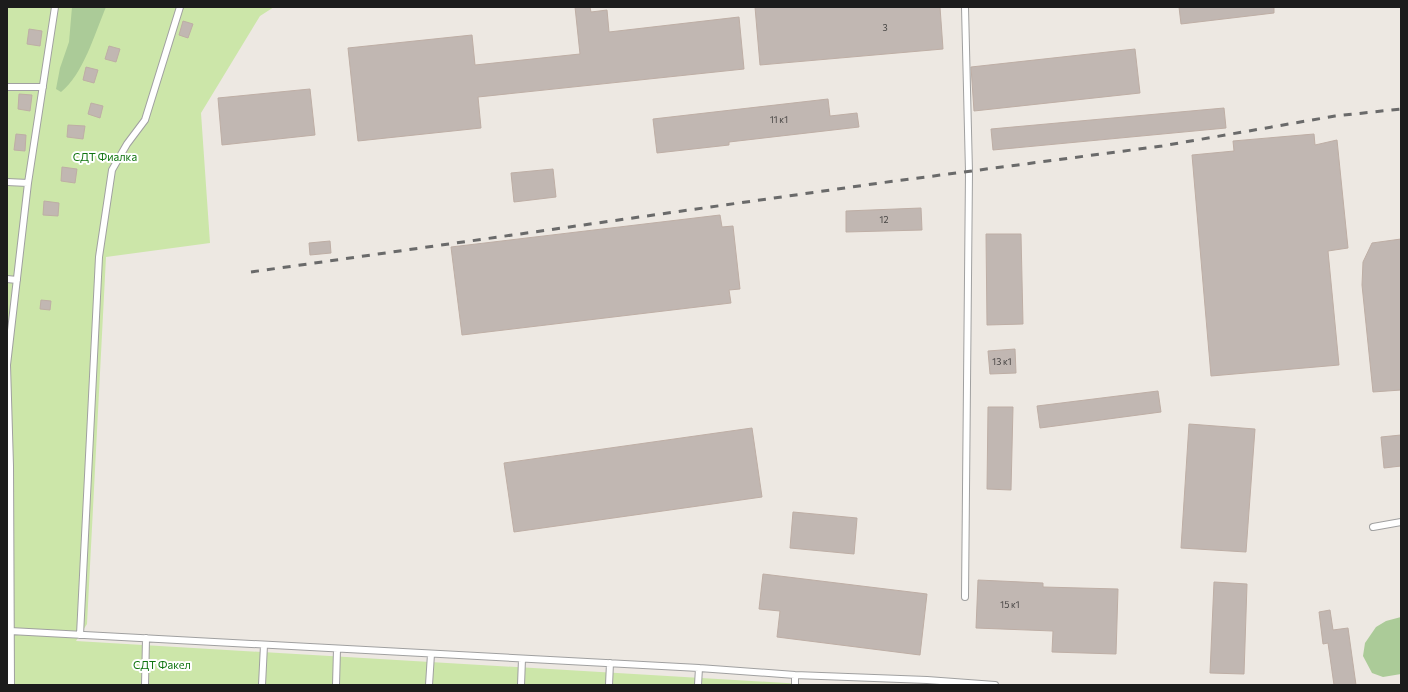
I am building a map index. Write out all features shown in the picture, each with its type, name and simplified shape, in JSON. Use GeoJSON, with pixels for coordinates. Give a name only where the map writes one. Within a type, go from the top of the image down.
{"type":"FeatureCollection","features":[{"type":"Feature","properties":{"kind":"lane"},"geometry":{"type":"LineString","coordinates":[[11,685],[9,654],[9,466],[7,365],[28,182],[55,7]]}},
{"type":"Feature","properties":{"kind":"lane"},"geometry":{"type":"LineString","coordinates":[[80,635],[99,257],[112,170],[127,144],[145,120],[180,7]]}},
{"type":"Feature","properties":{"kind":"lane"},"geometry":{"type":"LineString","coordinates":[[965,7],[969,172],[965,597]]}},
{"type":"Feature","properties":{"kind":"lane"},"geometry":{"type":"LineString","coordinates":[[7,87],[43,87]]}},
{"type":"Feature","properties":{"kind":"lane"},"geometry":{"type":"LineString","coordinates":[[7,182],[28,182]]}},
{"type":"Feature","properties":{"kind":"lane"},"geometry":{"type":"LineString","coordinates":[[7,279],[17,280]]}},
{"type":"Feature","properties":{"kind":"lane"},"geometry":{"type":"LineString","coordinates":[[1373,527],[1401,522]]}},
{"type":"Feature","properties":{"kind":"lane"},"geometry":{"type":"LineString","coordinates":[[10,631],[522,658],[795,675],[927,680],[995,685]]}},
{"type":"Feature","properties":{"kind":"lane"},"geometry":{"type":"LineString","coordinates":[[145,685],[146,638]]}},
{"type":"Feature","properties":{"kind":"lane"},"geometry":{"type":"LineString","coordinates":[[262,685],[264,645]]}},
{"type":"Feature","properties":{"kind":"lane"},"geometry":{"type":"LineString","coordinates":[[336,685],[337,649]]}},
{"type":"Feature","properties":{"kind":"lane"},"geometry":{"type":"LineString","coordinates":[[429,685],[431,654]]}},
{"type":"Feature","properties":{"kind":"lane"},"geometry":{"type":"LineString","coordinates":[[521,685],[522,658]]}},
{"type":"Feature","properties":{"kind":"lane"},"geometry":{"type":"LineString","coordinates":[[609,685],[610,663]]}},
{"type":"Feature","properties":{"kind":"lane"},"geometry":{"type":"LineString","coordinates":[[698,685],[699,668]]}},
{"type":"Feature","properties":{"kind":"lane"},"geometry":{"type":"LineString","coordinates":[[794,685],[795,675]]}},
{"type":"Feature","properties":{"kind":"green space","name":"СДТ Фиалка"},"geometry":{"type":"Polygon","coordinates":[[[7,7],[274,7],[260,16],[201,113],[210,243],[106,257],[87,624],[76,641],[819,685],[7,685],[7,7]]]}},
{"type":"Feature","properties":{"kind":"green space"},"geometry":{"type":"Polygon","coordinates":[[[72,7],[106,7],[88,53],[76,75],[69,85],[61,92],[56,89],[60,68],[69,42],[72,7]]]}},
{"type":"Feature","properties":{"kind":"green space"},"geometry":{"type":"Polygon","coordinates":[[[1401,617],[1401,674],[1383,677],[1372,673],[1363,656],[1365,643],[1376,627],[1386,621],[1401,617]]]}},
{"type":"Feature","properties":{"kind":"building"},"geometry":{"type":"Polygon","coordinates":[[[575,7],[590,7],[591,12],[607,10],[609,32],[739,17],[744,69],[478,97],[481,128],[358,141],[348,48],[472,35],[475,65],[580,54],[575,7]]]}},
{"type":"Feature","properties":{"kind":"building"},"geometry":{"type":"Polygon","coordinates":[[[755,7],[940,7],[943,49],[760,65],[755,7]]]}},
{"type":"Feature","properties":{"kind":"building"},"geometry":{"type":"Polygon","coordinates":[[[1179,7],[1274,7],[1274,13],[1181,24],[1179,7]]]}},
{"type":"Feature","properties":{"kind":"building"},"geometry":{"type":"Polygon","coordinates":[[[183,21],[193,24],[188,38],[179,35],[183,21]]]}},
{"type":"Feature","properties":{"kind":"building"},"geometry":{"type":"Polygon","coordinates":[[[29,29],[42,31],[40,46],[27,44],[29,29]]]}},
{"type":"Feature","properties":{"kind":"building"},"geometry":{"type":"Polygon","coordinates":[[[109,46],[120,49],[116,62],[105,59],[109,46]]]}},
{"type":"Feature","properties":{"kind":"building"},"geometry":{"type":"Polygon","coordinates":[[[1135,49],[1140,93],[974,111],[971,67],[1135,49]]]}},
{"type":"Feature","properties":{"kind":"building"},"geometry":{"type":"Polygon","coordinates":[[[86,67],[98,70],[94,83],[83,80],[86,67]]]}},
{"type":"Feature","properties":{"kind":"building"},"geometry":{"type":"Polygon","coordinates":[[[310,89],[315,135],[222,145],[218,98],[310,89]]]}},
{"type":"Feature","properties":{"kind":"building"},"geometry":{"type":"Polygon","coordinates":[[[19,94],[32,95],[30,111],[18,109],[19,94]]]}},
{"type":"Feature","properties":{"kind":"building"},"geometry":{"type":"Polygon","coordinates":[[[828,99],[830,116],[857,113],[859,127],[729,142],[729,145],[657,153],[653,119],[828,99]]]}},
{"type":"Feature","properties":{"kind":"building"},"geometry":{"type":"Polygon","coordinates":[[[91,103],[103,106],[100,118],[88,114],[91,103]]]}},
{"type":"Feature","properties":{"kind":"building"},"geometry":{"type":"Polygon","coordinates":[[[1224,108],[1226,128],[993,150],[991,129],[1224,108]]]}},
{"type":"Feature","properties":{"kind":"building"},"geometry":{"type":"Polygon","coordinates":[[[68,125],[85,126],[83,139],[67,137],[68,125]]]}},
{"type":"Feature","properties":{"kind":"building"},"geometry":{"type":"Polygon","coordinates":[[[16,134],[26,135],[25,151],[14,150],[16,134]]]}},
{"type":"Feature","properties":{"kind":"building"},"geometry":{"type":"Polygon","coordinates":[[[1314,134],[1315,145],[1337,140],[1348,248],[1328,251],[1339,365],[1211,376],[1192,155],[1234,151],[1233,141],[1314,134]]]}},
{"type":"Feature","properties":{"kind":"building"},"geometry":{"type":"Polygon","coordinates":[[[62,167],[77,169],[75,183],[61,181],[62,167]]]}},
{"type":"Feature","properties":{"kind":"building"},"geometry":{"type":"Polygon","coordinates":[[[553,169],[556,197],[514,202],[511,173],[553,169]]]}},
{"type":"Feature","properties":{"kind":"building"},"geometry":{"type":"Polygon","coordinates":[[[44,201],[59,203],[58,216],[43,215],[44,201]]]}},
{"type":"Feature","properties":{"kind":"building"},"geometry":{"type":"Polygon","coordinates":[[[921,208],[922,230],[846,232],[846,211],[921,208]]]}},
{"type":"Feature","properties":{"kind":"building"},"geometry":{"type":"Polygon","coordinates":[[[720,215],[722,227],[733,226],[740,289],[729,290],[731,303],[462,335],[451,247],[720,215]]]}},
{"type":"Feature","properties":{"kind":"building"},"geometry":{"type":"Polygon","coordinates":[[[986,234],[1021,234],[1023,324],[987,325],[986,234]]]}},
{"type":"Feature","properties":{"kind":"building"},"geometry":{"type":"Polygon","coordinates":[[[1401,239],[1401,390],[1373,392],[1362,285],[1363,262],[1372,243],[1401,239]]]}},
{"type":"Feature","properties":{"kind":"building"},"geometry":{"type":"Polygon","coordinates":[[[330,241],[331,253],[310,255],[309,243],[330,241]]]}},
{"type":"Feature","properties":{"kind":"building"},"geometry":{"type":"Polygon","coordinates":[[[41,300],[51,301],[50,310],[40,309],[41,300]]]}},
{"type":"Feature","properties":{"kind":"building"},"geometry":{"type":"Polygon","coordinates":[[[1015,349],[1016,373],[990,374],[988,351],[1015,349]]]}},
{"type":"Feature","properties":{"kind":"building"},"geometry":{"type":"Polygon","coordinates":[[[1158,391],[1161,412],[1040,428],[1037,406],[1158,391]]]}},
{"type":"Feature","properties":{"kind":"building"},"geometry":{"type":"Polygon","coordinates":[[[988,407],[1013,407],[1011,490],[987,489],[988,407]]]}},
{"type":"Feature","properties":{"kind":"building"},"geometry":{"type":"Polygon","coordinates":[[[1189,424],[1255,429],[1246,552],[1181,548],[1189,424]]]}},
{"type":"Feature","properties":{"kind":"building"},"geometry":{"type":"Polygon","coordinates":[[[752,428],[762,497],[514,532],[504,463],[752,428]]]}},
{"type":"Feature","properties":{"kind":"building"},"geometry":{"type":"Polygon","coordinates":[[[1401,435],[1401,466],[1384,468],[1381,437],[1401,435]]]}},
{"type":"Feature","properties":{"kind":"building"},"geometry":{"type":"Polygon","coordinates":[[[793,512],[857,518],[854,554],[790,548],[793,512]]]}},
{"type":"Feature","properties":{"kind":"building"},"geometry":{"type":"Polygon","coordinates":[[[763,574],[927,594],[920,655],[777,637],[780,611],[759,609],[763,574]]]}},
{"type":"Feature","properties":{"kind":"building"},"geometry":{"type":"Polygon","coordinates":[[[978,580],[1043,583],[1043,587],[1118,589],[1116,654],[1052,652],[1053,631],[976,628],[978,580]]]}},
{"type":"Feature","properties":{"kind":"building"},"geometry":{"type":"Polygon","coordinates":[[[1214,582],[1247,584],[1244,674],[1210,673],[1214,582]]]}},
{"type":"Feature","properties":{"kind":"building"},"geometry":{"type":"Polygon","coordinates":[[[1330,610],[1333,630],[1348,628],[1356,685],[1334,685],[1328,643],[1323,644],[1319,612],[1330,610]]]}},
{"type":"Feature","properties":{"kind":"railway"},"geometry":{"type":"LineString","coordinates":[[251,272],[880,183],[1162,146],[1335,116],[1401,109]]}},
{"type":"Feature","properties":{"kind":"park label","name":"СДТ Факел"},"geometry":{"type":"Point","coordinates":[162,665]}}]}
